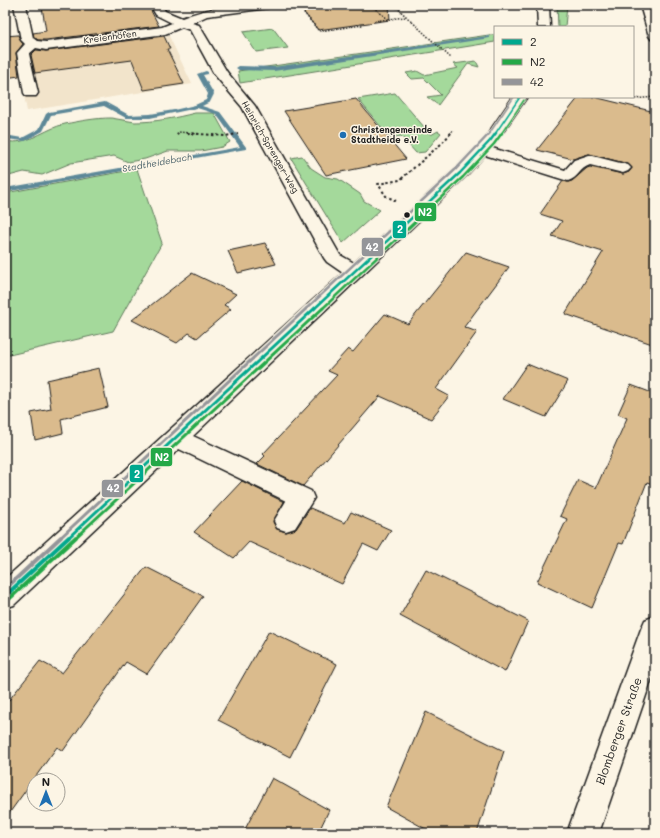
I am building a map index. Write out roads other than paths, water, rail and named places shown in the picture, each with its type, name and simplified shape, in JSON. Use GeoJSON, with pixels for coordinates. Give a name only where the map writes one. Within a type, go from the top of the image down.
{"type":"FeatureCollection","features":[{"type":"Feature","properties":{"kind":"street"},"geometry":{"type":"LineString","coordinates":[[20,5],[27,40],[33,44],[23,53],[31,93]]}},
{"type":"Feature","properties":{"kind":"street"},"geometry":{"type":"LineString","coordinates":[[156,5],[160,14],[171,19],[184,22]]}},
{"type":"Feature","properties":{"kind":"street","name":"Kreienhöfen"},"geometry":{"type":"LineString","coordinates":[[33,44],[46,46],[165,30],[205,14],[268,5]]}},
{"type":"Feature","properties":{"kind":"street"},"geometry":{"type":"LineString","coordinates":[[543,5],[544,26]]}},
{"type":"Feature","properties":{"kind":"street"},"geometry":{"type":"LineString","coordinates":[[646,5],[655,36]]}},
{"type":"Feature","properties":{"kind":"street","name":"Heinrich-Sprenger-Weg"},"geometry":{"type":"LineString","coordinates":[[184,22],[195,28],[221,74],[248,106],[333,258],[355,272]]}},
{"type":"Feature","properties":{"kind":"street"},"geometry":{"type":"LineString","coordinates":[[5,596],[355,272],[483,150],[519,98]]}},
{"type":"Feature","properties":{"kind":"street"},"geometry":{"type":"LineString","coordinates":[[483,150],[568,176],[579,163],[589,160],[623,168]]}},
{"type":"Feature","properties":{"kind":"street"},"geometry":{"type":"LineString","coordinates":[[176,438],[302,498],[286,521]]}},
{"type":"Feature","properties":{"kind":"street","name":"Blomberger Straße"},"geometry":{"type":"LineString","coordinates":[[583,833],[655,629]]}},
{"type":"Feature","properties":{"kind":"waterway","name":"Stadtheidebach"},"geometry":{"type":"LineString","coordinates":[[239,68],[274,69],[488,37]]}},
{"type":"Feature","properties":{"kind":"waterway","name":"Stadtheidebach"},"geometry":{"type":"LineString","coordinates":[[197,106],[208,101],[211,94],[200,74],[206,73]]}},
{"type":"Feature","properties":{"kind":"waterway","name":"Stadtheidebach"},"geometry":{"type":"LineString","coordinates":[[5,137],[23,140],[41,130],[49,114],[105,104],[128,117],[150,116],[197,106]]}},
{"type":"Feature","properties":{"kind":"waterway","name":"Stadtheidebach"},"geometry":{"type":"LineString","coordinates":[[5,190],[244,148],[218,113],[197,106]]}},
{"type":"Feature","properties":{"kind":"place","name":"Christengemeinde Stadtheide e.V."},"geometry":{"type":"Point","coordinates":[343,135]}}]}
